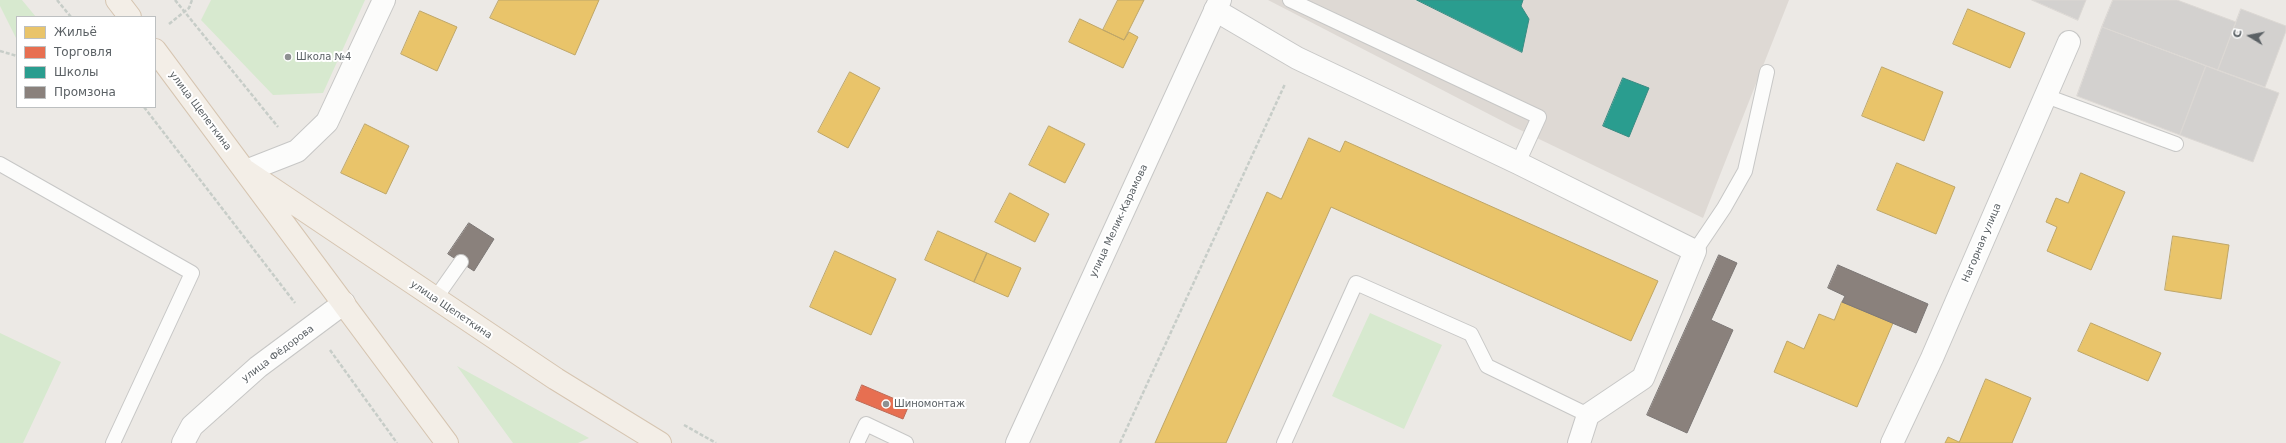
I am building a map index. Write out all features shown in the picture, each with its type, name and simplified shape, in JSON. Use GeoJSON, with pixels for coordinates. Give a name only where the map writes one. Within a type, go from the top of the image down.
{"type":"FeatureCollection","features":[{"type":"Feature","properties":{"kind":"main road"},"geometry":{"type":"LineString","coordinates":[[118,0],[129,16]]}},
{"type":"Feature","properties":{"kind":"main road","name":"улица Щепеткина"},"geometry":{"type":"LineString","coordinates":[[156,51],[344,302],[447,443]]}},
{"type":"Feature","properties":{"kind":"main road","name":"улица Щепеткина"},"geometry":{"type":"LineString","coordinates":[[246,171],[556,379],[660,443]]}},
{"type":"Feature","properties":{"kind":"street"},"geometry":{"type":"LineString","coordinates":[[246,171],[297,151],[327,122],[384,0]]}},
{"type":"Feature","properties":{"kind":"street"},"geometry":{"type":"LineString","coordinates":[[1218,5],[1297,58],[1518,163],[1695,252],[1643,378],[1588,415],[1579,443]]}},
{"type":"Feature","properties":{"kind":"street","name":"улица Мелик-Карамова"},"geometry":{"type":"LineString","coordinates":[[1018,443],[1218,5]]}},
{"type":"Feature","properties":{"kind":"street","name":"Нагорная улица"},"geometry":{"type":"LineString","coordinates":[[1892,443],[1932,358],[2069,42]]}},
{"type":"Feature","properties":{"kind":"street","name":"улица Фёдорова"},"geometry":{"type":"LineString","coordinates":[[183,443],[192,426],[258,367],[314,327],[344,302]]}},
{"type":"Feature","properties":{"kind":"lane"},"geometry":{"type":"LineString","coordinates":[[1290,0],[1539,117],[1518,163]]}},
{"type":"Feature","properties":{"kind":"lane"},"geometry":{"type":"LineString","coordinates":[[1695,252],[1724,208],[1745,171],[1767,72]]}},
{"type":"Feature","properties":{"kind":"lane"},"geometry":{"type":"LineString","coordinates":[[2046,96],[2176,144]]}},
{"type":"Feature","properties":{"kind":"lane"},"geometry":{"type":"LineString","coordinates":[[0,164],[192,274],[113,443]]}},
{"type":"Feature","properties":{"kind":"lane"},"geometry":{"type":"LineString","coordinates":[[435,299],[461,262]]}},
{"type":"Feature","properties":{"kind":"lane"},"geometry":{"type":"LineString","coordinates":[[1284,443],[1356,283],[1470,334],[1487,366],[1588,415]]}},
{"type":"Feature","properties":{"kind":"lane"},"geometry":{"type":"LineString","coordinates":[[857,443],[866,424],[906,443]]}},
{"type":"Feature","properties":{"kind":"path"},"geometry":{"type":"LineString","coordinates":[[57,0],[70,16]]}},
{"type":"Feature","properties":{"kind":"path"},"geometry":{"type":"LineString","coordinates":[[175,0],[297,151]]}},
{"type":"Feature","properties":{"kind":"path"},"geometry":{"type":"LineString","coordinates":[[167,26],[184,12],[192,0]]}},
{"type":"Feature","properties":{"kind":"path"},"geometry":{"type":"LineString","coordinates":[[0,50],[16,56]]}},
{"type":"Feature","properties":{"kind":"path"},"geometry":{"type":"LineString","coordinates":[[1120,443],[1297,58]]}},
{"type":"Feature","properties":{"kind":"path"},"geometry":{"type":"LineString","coordinates":[[145,108],[314,327],[397,443]]}},
{"type":"Feature","properties":{"kind":"path"},"geometry":{"type":"LineString","coordinates":[[682,424],[716,443]]}},
{"type":"Feature","properties":{"kind":"shaded area"},"geometry":{"type":"Polygon","coordinates":[[[1268,0],[1789,0],[1703,218],[1512,126],[1268,0]]]}},
{"type":"Feature","properties":{"kind":"green space"},"geometry":{"type":"Polygon","coordinates":[[[0,0],[22,0],[35,16],[16,16],[16,38],[0,6],[0,0]]]}},
{"type":"Feature","properties":{"kind":"green space","name":"Школа №4"},"geometry":{"type":"Polygon","coordinates":[[[211,0],[365,0],[323,93],[273,95],[201,20],[211,0]]]}},
{"type":"Feature","properties":{"kind":"green space"},"geometry":{"type":"Polygon","coordinates":[[[1370,313],[1442,345],[1404,429],[1332,396],[1370,313]]]}},
{"type":"Feature","properties":{"kind":"green space"},"geometry":{"type":"Polygon","coordinates":[[[0,333],[61,362],[23,443],[0,443],[0,333]]]}},
{"type":"Feature","properties":{"kind":"green space"},"geometry":{"type":"Polygon","coordinates":[[[457,366],[589,438],[578,443],[513,443],[457,366]]]}},
{"type":"Feature","properties":{"kind":"building: Жильё"},"geometry":{"type":"Polygon","coordinates":[[[499,0],[599,0],[575,55],[490,18],[499,0]]]}},
{"type":"Feature","properties":{"kind":"building: Жильё"},"geometry":{"type":"Polygon","coordinates":[[[1118,0],[1144,0],[1124,40],[1103,30],[1118,0]]]}},
{"type":"Feature","properties":{"kind":"building: Жильё"},"geometry":{"type":"Polygon","coordinates":[[[1968,9],[2025,33],[2010,68],[1953,44],[1968,9]]]}},
{"type":"Feature","properties":{"kind":"building: Жильё"},"geometry":{"type":"Polygon","coordinates":[[[420,11],[457,27],[437,71],[401,54],[420,11]]]}},
{"type":"Feature","properties":{"kind":"building: Жильё"},"geometry":{"type":"Polygon","coordinates":[[[1080,19],[1124,40],[1129,32],[1138,37],[1123,68],[1069,42],[1080,19]]]}},
{"type":"Feature","properties":{"kind":"building: Жильё"},"geometry":{"type":"Polygon","coordinates":[[[1882,67],[1943,92],[1924,141],[1862,116],[1882,67]]]}},
{"type":"Feature","properties":{"kind":"building: Жильё"},"geometry":{"type":"Polygon","coordinates":[[[850,72],[880,88],[848,148],[818,132],[850,72]]]}},
{"type":"Feature","properties":{"kind":"building: Жильё"},"geometry":{"type":"Polygon","coordinates":[[[365,124],[409,146],[386,194],[341,173],[365,124]]]}},
{"type":"Feature","properties":{"kind":"building: Жильё"},"geometry":{"type":"Polygon","coordinates":[[[1049,126],[1085,144],[1065,183],[1029,165],[1049,126]]]}},
{"type":"Feature","properties":{"kind":"building: Жильё"},"geometry":{"type":"Polygon","coordinates":[[[1309,138],[1340,152],[1345,141],[1658,281],[1631,341],[1331,207],[1226,443],[1155,443],[1267,192],[1281,199],[1309,138]]]}},
{"type":"Feature","properties":{"kind":"building: Жильё"},"geometry":{"type":"Polygon","coordinates":[[[1897,163],[1955,187],[1936,234],[1877,210],[1897,163]]]}},
{"type":"Feature","properties":{"kind":"building: Жильё"},"geometry":{"type":"Polygon","coordinates":[[[2081,173],[2125,192],[2091,270],[2047,251],[2057,227],[2046,222],[2056,198],[2068,203],[2081,173]]]}},
{"type":"Feature","properties":{"kind":"building: Жильё"},"geometry":{"type":"Polygon","coordinates":[[[1010,193],[1049,214],[1035,242],[995,222],[1010,193]]]}},
{"type":"Feature","properties":{"kind":"building: Жильё"},"geometry":{"type":"Polygon","coordinates":[[[938,231],[987,253],[974,282],[925,260],[938,231]]]}},
{"type":"Feature","properties":{"kind":"building: Жильё"},"geometry":{"type":"Polygon","coordinates":[[[2173,236],[2229,245],[2221,299],[2165,290],[2173,236]]]}},
{"type":"Feature","properties":{"kind":"building: Жильё"},"geometry":{"type":"Polygon","coordinates":[[[835,251],[896,279],[871,335],[810,307],[835,251]]]}},
{"type":"Feature","properties":{"kind":"building: Жильё"},"geometry":{"type":"Polygon","coordinates":[[[987,253],[1021,268],[1008,297],[974,282],[987,253]]]}},
{"type":"Feature","properties":{"kind":"building: Жильё"},"geometry":{"type":"Polygon","coordinates":[[[1842,302],[1893,323],[1857,407],[1774,372],[1787,341],[1804,349],[1819,314],[1834,320],[1842,302]]]}},
{"type":"Feature","properties":{"kind":"building: Жильё"},"geometry":{"type":"Polygon","coordinates":[[[2091,323],[2161,353],[2148,381],[2078,351],[2091,323]]]}},
{"type":"Feature","properties":{"kind":"building: Жильё"},"geometry":{"type":"Polygon","coordinates":[[[1986,379],[2031,398],[2012,443],[1945,443],[1948,437],[1959,442],[1986,379]]]}},
{"type":"Feature","properties":{"kind":"building: Торговля"},"geometry":{"type":"Polygon","coordinates":[[[862,385],[909,405],[903,419],[856,400],[862,385]]]}},
{"type":"Feature","properties":{"kind":"building: Школы"},"geometry":{"type":"Polygon","coordinates":[[[1417,0],[1523,0],[1521,6],[1529,19],[1522,52],[1417,0]]]}},
{"type":"Feature","properties":{"kind":"building: Школы"},"geometry":{"type":"Polygon","coordinates":[[[1623,78],[1649,88],[1629,137],[1603,126],[1623,78]]]}},
{"type":"Feature","properties":{"kind":"building: Промзона"},"geometry":{"type":"Polygon","coordinates":[[[469,223],[494,239],[474,271],[448,254],[469,223]]]}},
{"type":"Feature","properties":{"kind":"building: Промзона"},"geometry":{"type":"Polygon","coordinates":[[[1719,255],[1737,263],[1711,320],[1733,330],[1687,433],[1647,415],[1719,255]]]}},
{"type":"Feature","properties":{"kind":"building: Промзона"},"geometry":{"type":"Polygon","coordinates":[[[1838,265],[1928,304],[1916,333],[1842,302],[1845,296],[1828,288],[1838,265]]]}},
{"type":"Feature","properties":{"kind":"building: Прочее"},"geometry":{"type":"Polygon","coordinates":[[[2032,0],[2086,0],[2078,20],[2032,0]]]}},
{"type":"Feature","properties":{"kind":"building: Прочее"},"geometry":{"type":"Polygon","coordinates":[[[2113,0],[2177,0],[2236,22],[2218,70],[2102,27],[2113,0]]]}},
{"type":"Feature","properties":{"kind":"building: Прочее"},"geometry":{"type":"Polygon","coordinates":[[[2241,9],[2286,26],[2286,31],[2265,87],[2218,70],[2241,9]]]}},
{"type":"Feature","properties":{"kind":"building: Прочее"},"geometry":{"type":"Polygon","coordinates":[[[2102,27],[2206,66],[2180,135],[2077,96],[2102,27]]]}},
{"type":"Feature","properties":{"kind":"building: Прочее"},"geometry":{"type":"Polygon","coordinates":[[[2206,66],[2279,93],[2253,162],[2180,135],[2206,66]]]}},
{"type":"Feature","properties":{"kind":"place","name":"Школа №4"},"geometry":{"type":"Point","coordinates":[288,57]}},
{"type":"Feature","properties":{"kind":"place","name":"Шиномонтаж"},"geometry":{"type":"Point","coordinates":[886,404]}}]}
